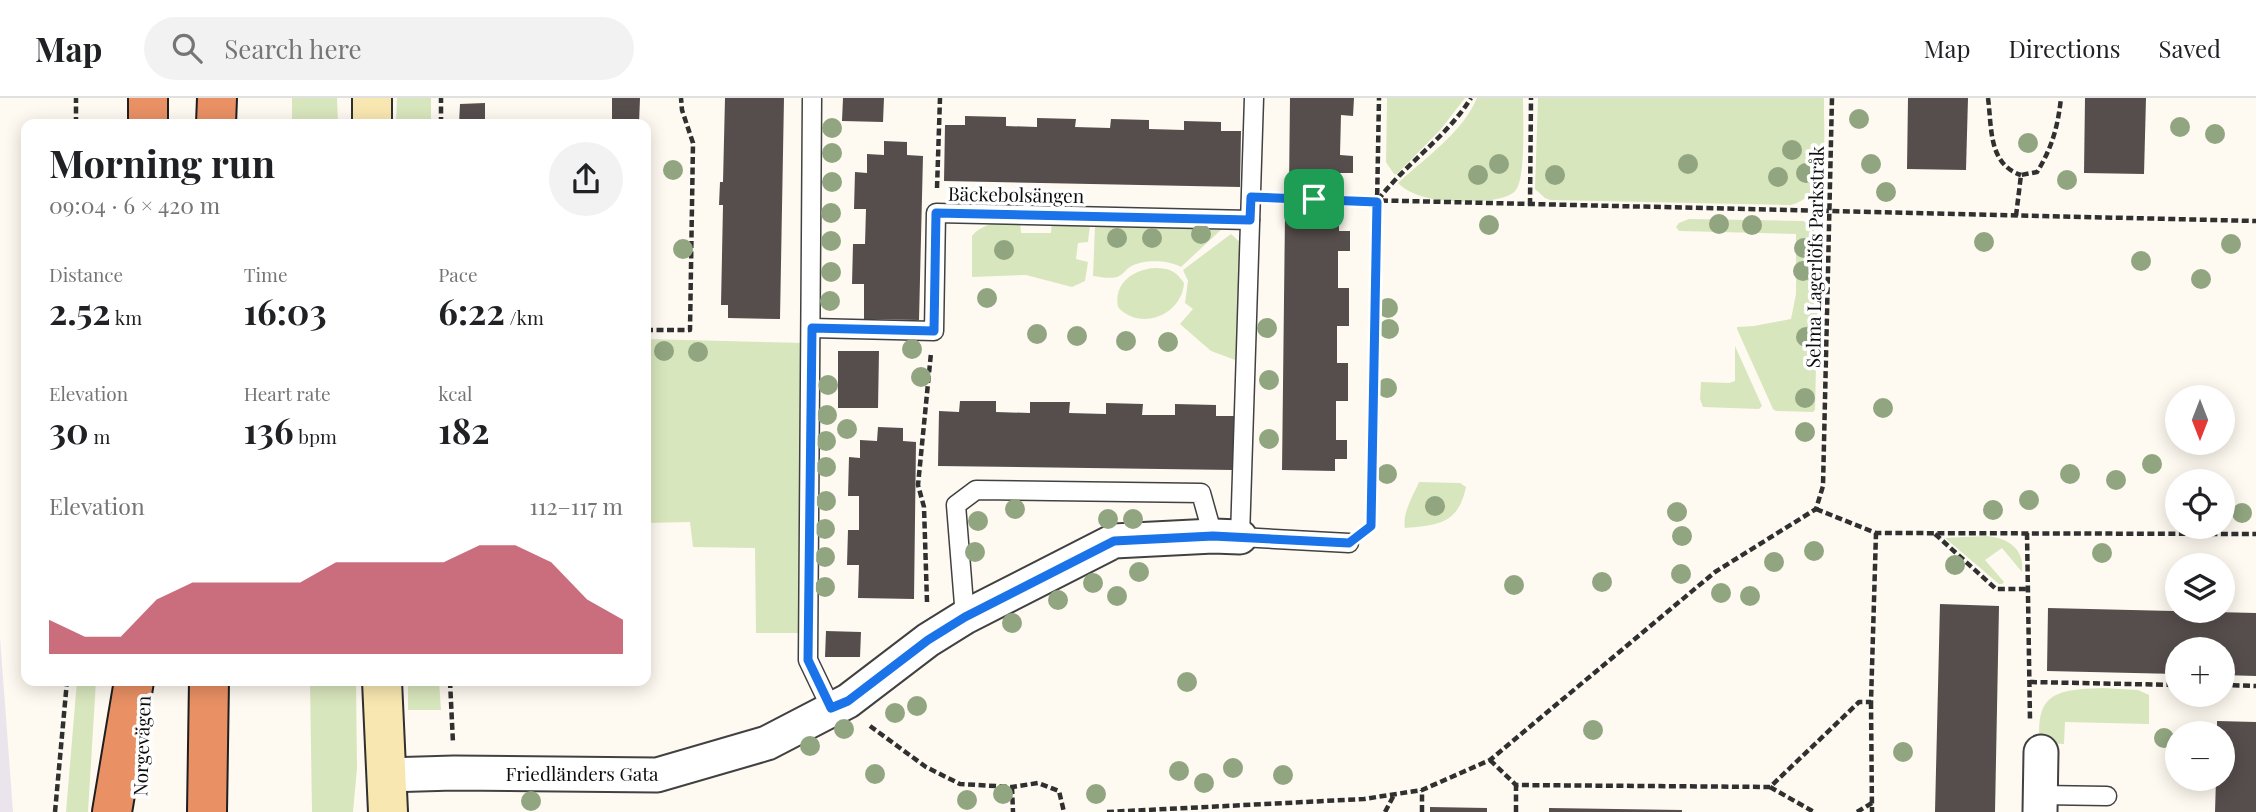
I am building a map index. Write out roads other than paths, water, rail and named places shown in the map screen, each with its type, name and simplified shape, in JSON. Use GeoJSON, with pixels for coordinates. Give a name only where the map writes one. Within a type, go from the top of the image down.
{"type":"FeatureCollection","features":[{"type":"Feature","properties":{"kind":"highway"},"geometry":{"type":"LineString","coordinates":[[148,98],[148,119]]}},
{"type":"Feature","properties":{"kind":"highway"},"geometry":{"type":"LineString","coordinates":[[216,119],[217,98]]}},
{"type":"Feature","properties":{"kind":"highway"},"geometry":{"type":"LineString","coordinates":[[112,812],[133,686]]}},
{"type":"Feature","properties":{"kind":"highway","name":"Norgevägen"},"geometry":{"type":"LineString","coordinates":[[139,812],[144,686]]}},
{"type":"Feature","properties":{"kind":"highway"},"geometry":{"type":"LineString","coordinates":[[207,812],[209,686]]}},
{"type":"Feature","properties":{"kind":"street"},"geometry":{"type":"LineString","coordinates":[[372,98],[372,119]]}},
{"type":"Feature","properties":{"kind":"street","name":"Friedländers Gata"},"geometry":{"type":"LineString","coordinates":[[387,793],[454,773],[657,775],[766,743],[839,704],[965,617],[1114,541],[1226,537]]}},
{"type":"Feature","properties":{"kind":"street"},"geometry":{"type":"LineString","coordinates":[[382,686],[387,793]]}},
{"type":"Feature","properties":{"kind":"street"},"geometry":{"type":"LineString","coordinates":[[2040,803],[2041,752]]}},
{"type":"Feature","properties":{"kind":"lane"},"geometry":{"type":"LineString","coordinates":[[812,98],[808,660],[839,704]]}},
{"type":"Feature","properties":{"kind":"lane"},"geometry":{"type":"LineString","coordinates":[[1226,537],[1250,220],[1254,98]]}},
{"type":"Feature","properties":{"kind":"lane","name":"Bäckebolsängen"},"geometry":{"type":"LineString","coordinates":[[812,328],[934,331],[936,213],[1250,220]]}},
{"type":"Feature","properties":{"kind":"lane"},"geometry":{"type":"LineString","coordinates":[[965,617],[956,505],[976,490],[1201,492],[1226,537]]}},
{"type":"Feature","properties":{"kind":"lane","name":"Friedländers Gata"},"geometry":{"type":"LineString","coordinates":[[1226,537],[1349,543]]}},
{"type":"Feature","properties":{"kind":"lane"},"geometry":{"type":"LineString","coordinates":[[2040,803],[2107,796]]}}]}
